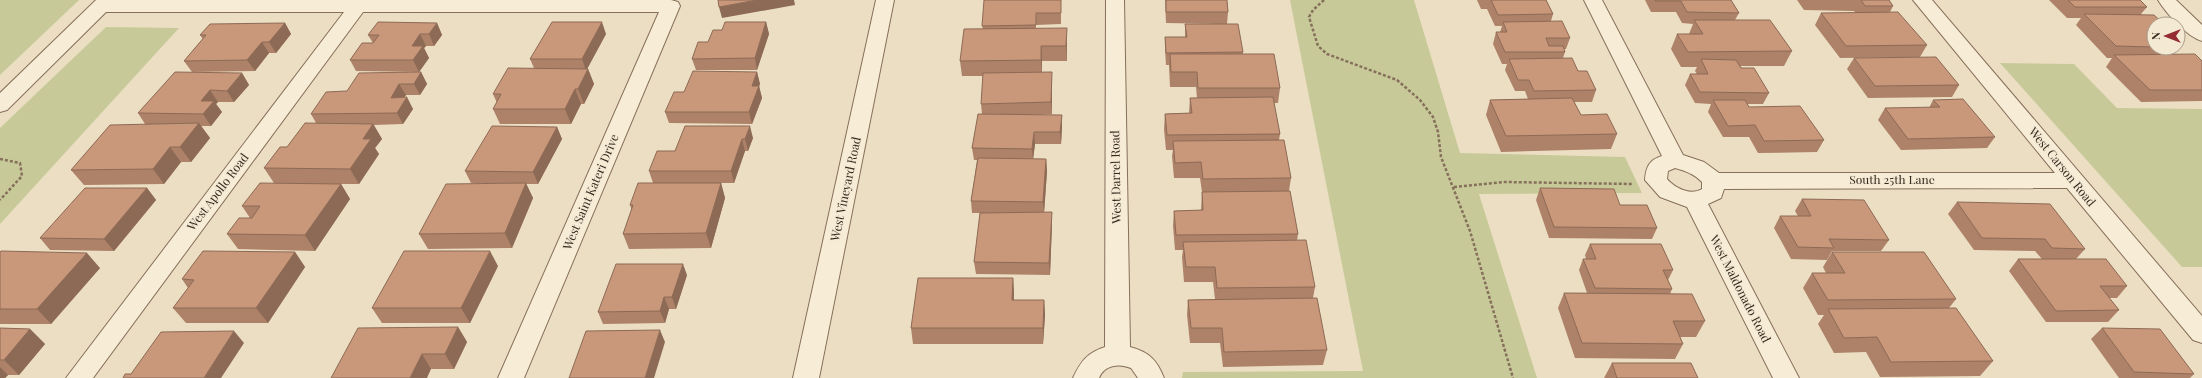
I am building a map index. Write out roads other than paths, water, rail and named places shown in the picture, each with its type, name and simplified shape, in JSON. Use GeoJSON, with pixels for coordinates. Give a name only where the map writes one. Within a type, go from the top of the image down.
{"type":"FeatureCollection","features":[{"type":"Feature","properties":{"kind":"street","name":"West Vineyard Road"},"geometry":{"type":"LineString","coordinates":[[806,378],[885,0]]}},
{"type":"Feature","properties":{"kind":"street","name":"West Darrel Road"},"geometry":{"type":"LineString","coordinates":[[1115,0],[1118,354]]}},
{"type":"Feature","properties":{"kind":"street"},"geometry":{"type":"LineString","coordinates":[[1593,0],[1675,161]]}},
{"type":"Feature","properties":{"kind":"street","name":"West Carson Road"},"geometry":{"type":"LineString","coordinates":[[1922,0],[2202,333]]}},
{"type":"Feature","properties":{"kind":"street"},"geometry":{"type":"LineString","coordinates":[[2167,0],[2172,8],[2202,35]]}},
{"type":"Feature","properties":{"kind":"street"},"geometry":{"type":"LineString","coordinates":[[0,105],[103,3],[358,6]]}},
{"type":"Feature","properties":{"kind":"street","name":"West Saint Kateri Drive"},"geometry":{"type":"LineString","coordinates":[[358,6],[671,6],[512,378]]}},
{"type":"Feature","properties":{"kind":"street","name":"West Apollo Road"},"geometry":{"type":"LineString","coordinates":[[78,378],[358,6]]}},
{"type":"Feature","properties":{"kind":"street"},"geometry":{"type":"LineString","coordinates":[[1675,161],[1688,163],[1701,168],[1713,181],[1713,193],[1706,198],[1695,200],[1681,198],[1669,193],[1658,183],[1655,176],[1656,168],[1664,163],[1675,161]]}},
{"type":"Feature","properties":{"kind":"street","name":"South 25th Lane"},"geometry":{"type":"LineString","coordinates":[[1713,181],[2072,180]]}},
{"type":"Feature","properties":{"kind":"street","name":"West Maldonado Road"},"geometry":{"type":"LineString","coordinates":[[1695,200],[1786,378]]}},
{"type":"Feature","properties":{"kind":"street"},"geometry":{"type":"LineString","coordinates":[[1086,378],[1093,364],[1104,357],[1118,354],[1132,357],[1144,365],[1151,378]]}}]}
